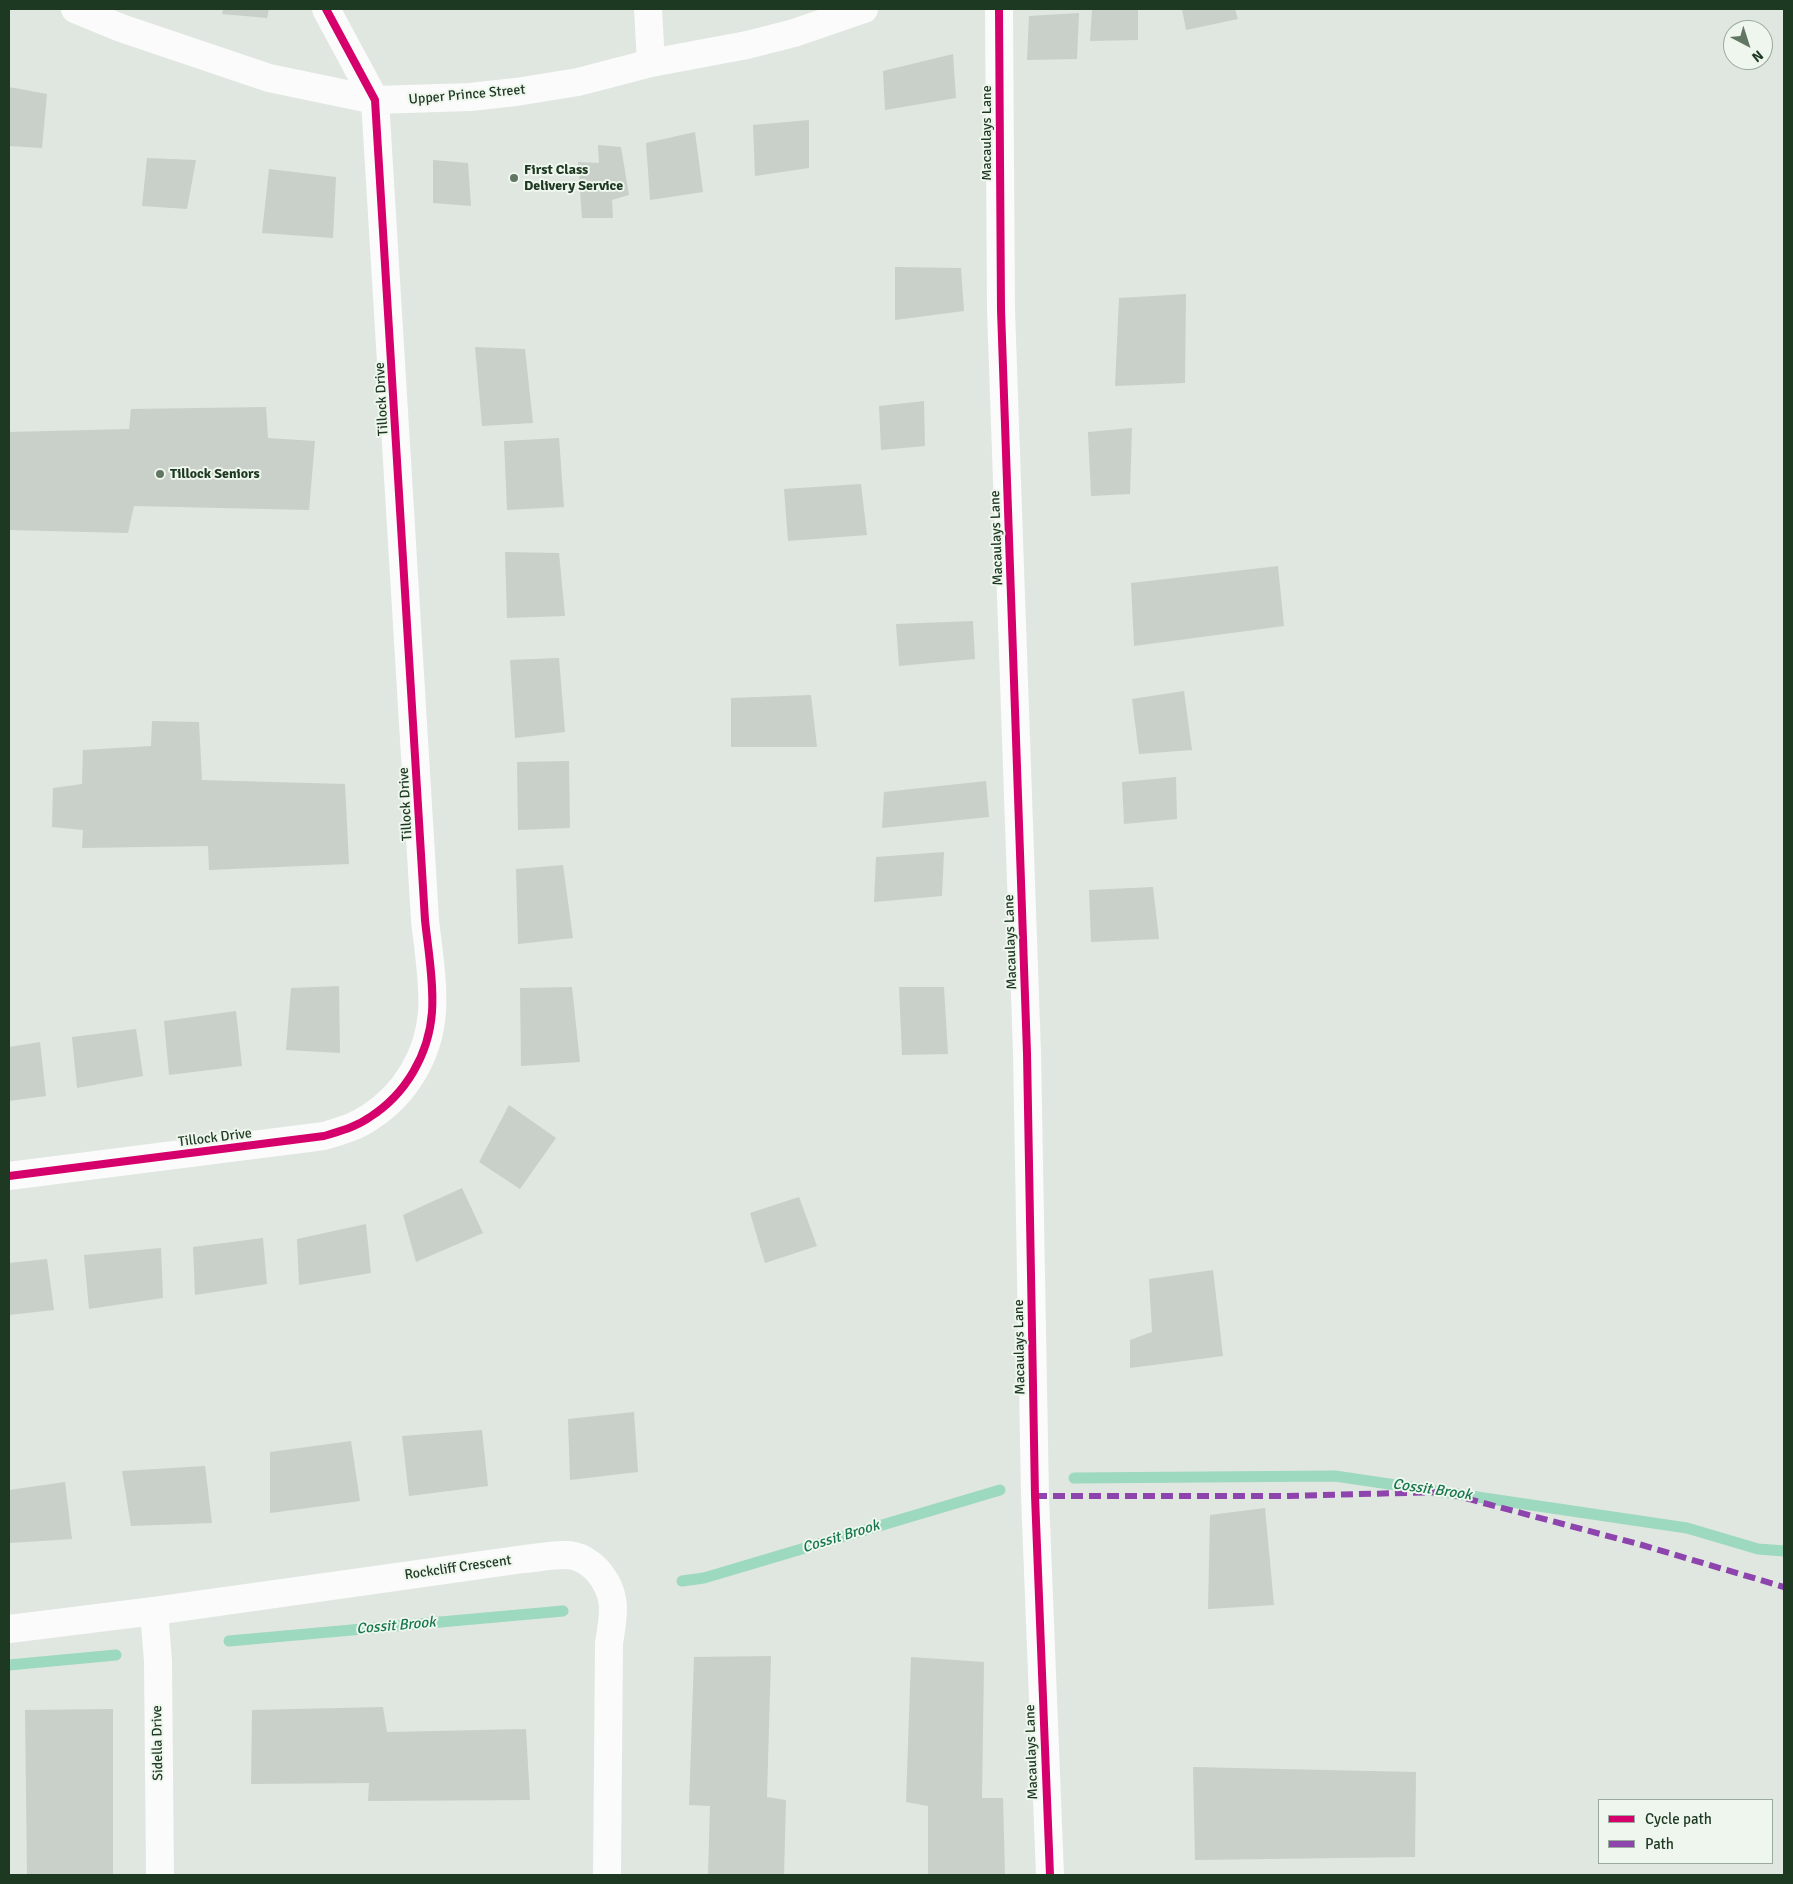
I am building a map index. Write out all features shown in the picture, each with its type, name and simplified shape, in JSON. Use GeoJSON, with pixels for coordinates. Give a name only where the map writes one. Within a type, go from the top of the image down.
{"type":"FeatureCollection","features":[{"type":"Feature","properties":{"kind":"street","name":"Upper Prince Street"},"geometry":{"type":"LineString","coordinates":[[75,9],[121,28],[205,58],[277,80],[375,100],[423,100],[516,92],[587,80],[651,63],[747,45],[794,33],[864,9]]}},
{"type":"Feature","properties":{"kind":"street"},"geometry":{"type":"LineString","coordinates":[[326,9],[375,100]]}},
{"type":"Feature","properties":{"kind":"street"},"geometry":{"type":"LineString","coordinates":[[648,9],[651,63]]}},
{"type":"Feature","properties":{"kind":"street","name":"Macaulays Lane"},"geometry":{"type":"LineString","coordinates":[[999,9],[1001,310],[1027,1043],[1035,1496],[1050,1875]]}},
{"type":"Feature","properties":{"kind":"street","name":"Tillock Drive"},"geometry":{"type":"LineString","coordinates":[[9,1176],[324,1136],[351,1127],[370,1117],[392,1100],[410,1078],[421,1059],[428,1039],[432,1011],[431,982],[425,920],[375,100]]}},
{"type":"Feature","properties":{"kind":"street","name":"Rockcliff Crescent"},"geometry":{"type":"LineString","coordinates":[[9,1629],[154,1611],[524,1559],[574,1556],[584,1560],[592,1565],[606,1580],[613,1599],[614,1611],[609,1643],[607,1875]]}},
{"type":"Feature","properties":{"kind":"street","name":"Sidella Drive"},"geometry":{"type":"LineString","coordinates":[[154,1611],[158,1661],[160,1875]]}},
{"type":"Feature","properties":{"kind":"building"},"geometry":{"type":"Polygon","coordinates":[[[223,9],[269,9],[267,18],[222,14],[223,9]]]}},
{"type":"Feature","properties":{"kind":"building"},"geometry":{"type":"Polygon","coordinates":[[[1092,9],[1138,9],[1138,40],[1090,41],[1092,9]]]}},
{"type":"Feature","properties":{"kind":"building"},"geometry":{"type":"Polygon","coordinates":[[[1182,9],[1235,9],[1238,19],[1186,30],[1182,9]]]}},
{"type":"Feature","properties":{"kind":"building"},"geometry":{"type":"Polygon","coordinates":[[[1079,13],[1077,59],[1027,60],[1029,16],[1079,13]]]}},
{"type":"Feature","properties":{"kind":"building"},"geometry":{"type":"Polygon","coordinates":[[[953,54],[956,98],[885,110],[883,71],[953,54]]]}},
{"type":"Feature","properties":{"kind":"building"},"geometry":{"type":"Polygon","coordinates":[[[9,87],[47,94],[42,148],[9,146],[9,87]]]}},
{"type":"Feature","properties":{"kind":"building"},"geometry":{"type":"Polygon","coordinates":[[[809,120],[809,168],[755,176],[753,125],[809,120]]]}},
{"type":"Feature","properties":{"kind":"building"},"geometry":{"type":"Polygon","coordinates":[[[695,132],[703,192],[650,200],[646,143],[695,132]]]}},
{"type":"Feature","properties":{"kind":"building"},"geometry":{"type":"Polygon","coordinates":[[[598,145],[621,147],[629,195],[612,200],[613,218],[582,218],[578,162],[599,163],[598,145]]]}},
{"type":"Feature","properties":{"kind":"building"},"geometry":{"type":"Polygon","coordinates":[[[147,158],[196,160],[187,209],[142,206],[147,158]]]}},
{"type":"Feature","properties":{"kind":"building"},"geometry":{"type":"Polygon","coordinates":[[[433,160],[468,163],[471,206],[433,203],[433,160]]]}},
{"type":"Feature","properties":{"kind":"building"},"geometry":{"type":"Polygon","coordinates":[[[269,169],[336,177],[333,238],[262,233],[269,169]]]}},
{"type":"Feature","properties":{"kind":"building"},"geometry":{"type":"Polygon","coordinates":[[[895,267],[961,268],[964,311],[895,320],[895,267]]]}},
{"type":"Feature","properties":{"kind":"building"},"geometry":{"type":"Polygon","coordinates":[[[1186,294],[1185,383],[1115,386],[1119,298],[1186,294]]]}},
{"type":"Feature","properties":{"kind":"building"},"geometry":{"type":"Polygon","coordinates":[[[475,347],[525,349],[533,423],[482,426],[475,347]]]}},
{"type":"Feature","properties":{"kind":"building"},"geometry":{"type":"Polygon","coordinates":[[[924,401],[925,446],[881,450],[879,406],[924,401]]]}},
{"type":"Feature","properties":{"kind":"building","name":"Tillock Seniors"},"geometry":{"type":"Polygon","coordinates":[[[266,407],[268,438],[315,441],[309,510],[134,506],[128,533],[9,530],[9,432],[129,429],[131,409],[266,407]]]}},
{"type":"Feature","properties":{"kind":"building"},"geometry":{"type":"Polygon","coordinates":[[[1132,428],[1130,494],[1091,496],[1088,432],[1132,428]]]}},
{"type":"Feature","properties":{"kind":"building"},"geometry":{"type":"Polygon","coordinates":[[[559,438],[564,507],[507,510],[504,441],[559,438]]]}},
{"type":"Feature","properties":{"kind":"building"},"geometry":{"type":"Polygon","coordinates":[[[861,484],[867,535],[788,541],[784,489],[861,484]]]}},
{"type":"Feature","properties":{"kind":"building"},"geometry":{"type":"Polygon","coordinates":[[[505,552],[559,553],[565,616],[507,618],[505,552]]]}},
{"type":"Feature","properties":{"kind":"building"},"geometry":{"type":"Polygon","coordinates":[[[1278,566],[1284,626],[1134,646],[1131,583],[1278,566]]]}},
{"type":"Feature","properties":{"kind":"building"},"geometry":{"type":"Polygon","coordinates":[[[973,621],[975,659],[899,666],[896,624],[973,621]]]}},
{"type":"Feature","properties":{"kind":"building"},"geometry":{"type":"Polygon","coordinates":[[[559,658],[565,732],[515,738],[510,660],[559,658]]]}},
{"type":"Feature","properties":{"kind":"building"},"geometry":{"type":"Polygon","coordinates":[[[1184,691],[1192,750],[1139,754],[1132,699],[1184,691]]]}},
{"type":"Feature","properties":{"kind":"building"},"geometry":{"type":"Polygon","coordinates":[[[811,695],[817,747],[731,747],[731,698],[811,695]]]}},
{"type":"Feature","properties":{"kind":"building"},"geometry":{"type":"Polygon","coordinates":[[[152,721],[199,722],[202,780],[345,784],[349,864],[209,870],[208,846],[82,848],[83,830],[52,827],[53,788],[82,784],[83,750],[151,746],[152,721]]]}},
{"type":"Feature","properties":{"kind":"building"},"geometry":{"type":"Polygon","coordinates":[[[569,761],[570,828],[518,830],[517,762],[569,761]]]}},
{"type":"Feature","properties":{"kind":"building"},"geometry":{"type":"Polygon","coordinates":[[[1176,777],[1177,819],[1124,824],[1122,782],[1176,777]]]}},
{"type":"Feature","properties":{"kind":"building"},"geometry":{"type":"Polygon","coordinates":[[[986,781],[989,817],[882,828],[884,792],[986,781]]]}},
{"type":"Feature","properties":{"kind":"building"},"geometry":{"type":"Polygon","coordinates":[[[944,852],[942,896],[874,902],[876,857],[944,852]]]}},
{"type":"Feature","properties":{"kind":"building"},"geometry":{"type":"Polygon","coordinates":[[[563,865],[573,938],[518,944],[516,869],[563,865]]]}},
{"type":"Feature","properties":{"kind":"building"},"geometry":{"type":"Polygon","coordinates":[[[1153,887],[1159,939],[1091,942],[1089,890],[1153,887]]]}},
{"type":"Feature","properties":{"kind":"building"},"geometry":{"type":"Polygon","coordinates":[[[339,986],[340,1053],[286,1050],[291,988],[339,986]]]}},
{"type":"Feature","properties":{"kind":"building"},"geometry":{"type":"Polygon","coordinates":[[[572,987],[580,1062],[521,1066],[520,988],[572,987]]]}},
{"type":"Feature","properties":{"kind":"building"},"geometry":{"type":"Polygon","coordinates":[[[899,987],[944,987],[948,1054],[902,1055],[899,987]]]}},
{"type":"Feature","properties":{"kind":"building"},"geometry":{"type":"Polygon","coordinates":[[[236,1011],[242,1066],[169,1075],[164,1021],[236,1011]]]}},
{"type":"Feature","properties":{"kind":"building"},"geometry":{"type":"Polygon","coordinates":[[[136,1029],[143,1076],[77,1088],[72,1037],[136,1029]]]}},
{"type":"Feature","properties":{"kind":"building"},"geometry":{"type":"Polygon","coordinates":[[[40,1042],[46,1096],[9,1101],[9,1047],[40,1042]]]}},
{"type":"Feature","properties":{"kind":"building"},"geometry":{"type":"Polygon","coordinates":[[[509,1105],[556,1138],[520,1189],[479,1162],[509,1105]]]}},
{"type":"Feature","properties":{"kind":"building"},"geometry":{"type":"Polygon","coordinates":[[[462,1188],[483,1233],[416,1262],[403,1215],[462,1188]]]}},
{"type":"Feature","properties":{"kind":"building"},"geometry":{"type":"Polygon","coordinates":[[[799,1197],[817,1246],[765,1263],[750,1213],[799,1197]]]}},
{"type":"Feature","properties":{"kind":"building"},"geometry":{"type":"Polygon","coordinates":[[[366,1224],[371,1273],[299,1285],[297,1239],[366,1224]]]}},
{"type":"Feature","properties":{"kind":"building"},"geometry":{"type":"Polygon","coordinates":[[[263,1238],[267,1284],[195,1295],[193,1247],[263,1238]]]}},
{"type":"Feature","properties":{"kind":"building"},"geometry":{"type":"Polygon","coordinates":[[[161,1248],[163,1298],[89,1309],[84,1255],[161,1248]]]}},
{"type":"Feature","properties":{"kind":"building"},"geometry":{"type":"Polygon","coordinates":[[[47,1259],[54,1310],[9,1315],[9,1263],[47,1259]]]}},
{"type":"Feature","properties":{"kind":"building"},"geometry":{"type":"Polygon","coordinates":[[[1213,1270],[1223,1356],[1130,1368],[1130,1340],[1152,1332],[1149,1279],[1213,1270]]]}},
{"type":"Feature","properties":{"kind":"building"},"geometry":{"type":"Polygon","coordinates":[[[634,1412],[638,1472],[570,1480],[568,1419],[634,1412]]]}},
{"type":"Feature","properties":{"kind":"building"},"geometry":{"type":"Polygon","coordinates":[[[482,1430],[488,1486],[409,1496],[402,1436],[482,1430]]]}},
{"type":"Feature","properties":{"kind":"building"},"geometry":{"type":"Polygon","coordinates":[[[351,1441],[360,1501],[270,1513],[270,1452],[351,1441]]]}},
{"type":"Feature","properties":{"kind":"building"},"geometry":{"type":"Polygon","coordinates":[[[205,1466],[212,1523],[131,1526],[122,1471],[205,1466]]]}},
{"type":"Feature","properties":{"kind":"building"},"geometry":{"type":"Polygon","coordinates":[[[65,1482],[72,1539],[9,1543],[9,1490],[65,1482]]]}},
{"type":"Feature","properties":{"kind":"building"},"geometry":{"type":"Polygon","coordinates":[[[1265,1508],[1274,1605],[1208,1609],[1210,1515],[1265,1508]]]}},
{"type":"Feature","properties":{"kind":"building"},"geometry":{"type":"Polygon","coordinates":[[[771,1656],[767,1797],[786,1800],[784,1875],[708,1875],[710,1806],[689,1805],[694,1657],[771,1656]]]}},
{"type":"Feature","properties":{"kind":"building"},"geometry":{"type":"Polygon","coordinates":[[[911,1657],[984,1662],[982,1798],[1003,1798],[1005,1875],[928,1875],[928,1806],[906,1802],[911,1657]]]}},
{"type":"Feature","properties":{"kind":"building"},"geometry":{"type":"Polygon","coordinates":[[[383,1707],[387,1732],[526,1729],[530,1800],[368,1801],[369,1783],[251,1784],[252,1710],[383,1707]]]}},
{"type":"Feature","properties":{"kind":"building"},"geometry":{"type":"Polygon","coordinates":[[[113,1709],[113,1875],[27,1875],[25,1710],[113,1709]]]}},
{"type":"Feature","properties":{"kind":"building"},"geometry":{"type":"Polygon","coordinates":[[[1193,1767],[1416,1772],[1415,1857],[1195,1860],[1193,1767]]]}},
{"type":"Feature","properties":{"kind":"waterway","name":"Cossit Brook"},"geometry":{"type":"LineString","coordinates":[[1074,1478],[1335,1476],[1687,1528],[1758,1549],[1784,1551]]}},
{"type":"Feature","properties":{"kind":"waterway","name":"Cossit Brook"},"geometry":{"type":"LineString","coordinates":[[682,1581],[704,1578],[1000,1490]]}},
{"type":"Feature","properties":{"kind":"waterway","name":"Cossit Brook"},"geometry":{"type":"LineString","coordinates":[[229,1641],[563,1611]]}},
{"type":"Feature","properties":{"kind":"waterway","name":"Cossit Brook"},"geometry":{"type":"LineString","coordinates":[[9,1665],[116,1655]]}},
{"type":"Feature","properties":{"kind":"marked path"},"geometry":{"type":"LineString","coordinates":[[1035,1496],[1285,1496],[1442,1492],[1642,1545],[1784,1587]]}},
{"type":"Feature","properties":{"kind":"cycle path"},"geometry":{"type":"LineString","coordinates":[[9,1176],[324,1136],[354,1126],[383,1108],[405,1085],[421,1058],[426,1043],[432,1012],[432,989],[425,920],[375,100],[326,9]]}},
{"type":"Feature","properties":{"kind":"cycle path"},"geometry":{"type":"LineString","coordinates":[[999,9],[1001,310],[1027,1053],[1035,1496],[1050,1875]]}},
{"type":"Feature","properties":{"kind":"place","name":"First Class Delivery Service"},"geometry":{"type":"Point","coordinates":[514,178]}},
{"type":"Feature","properties":{"kind":"place","name":"Tillock Seniors"},"geometry":{"type":"Point","coordinates":[160,474]}}]}
